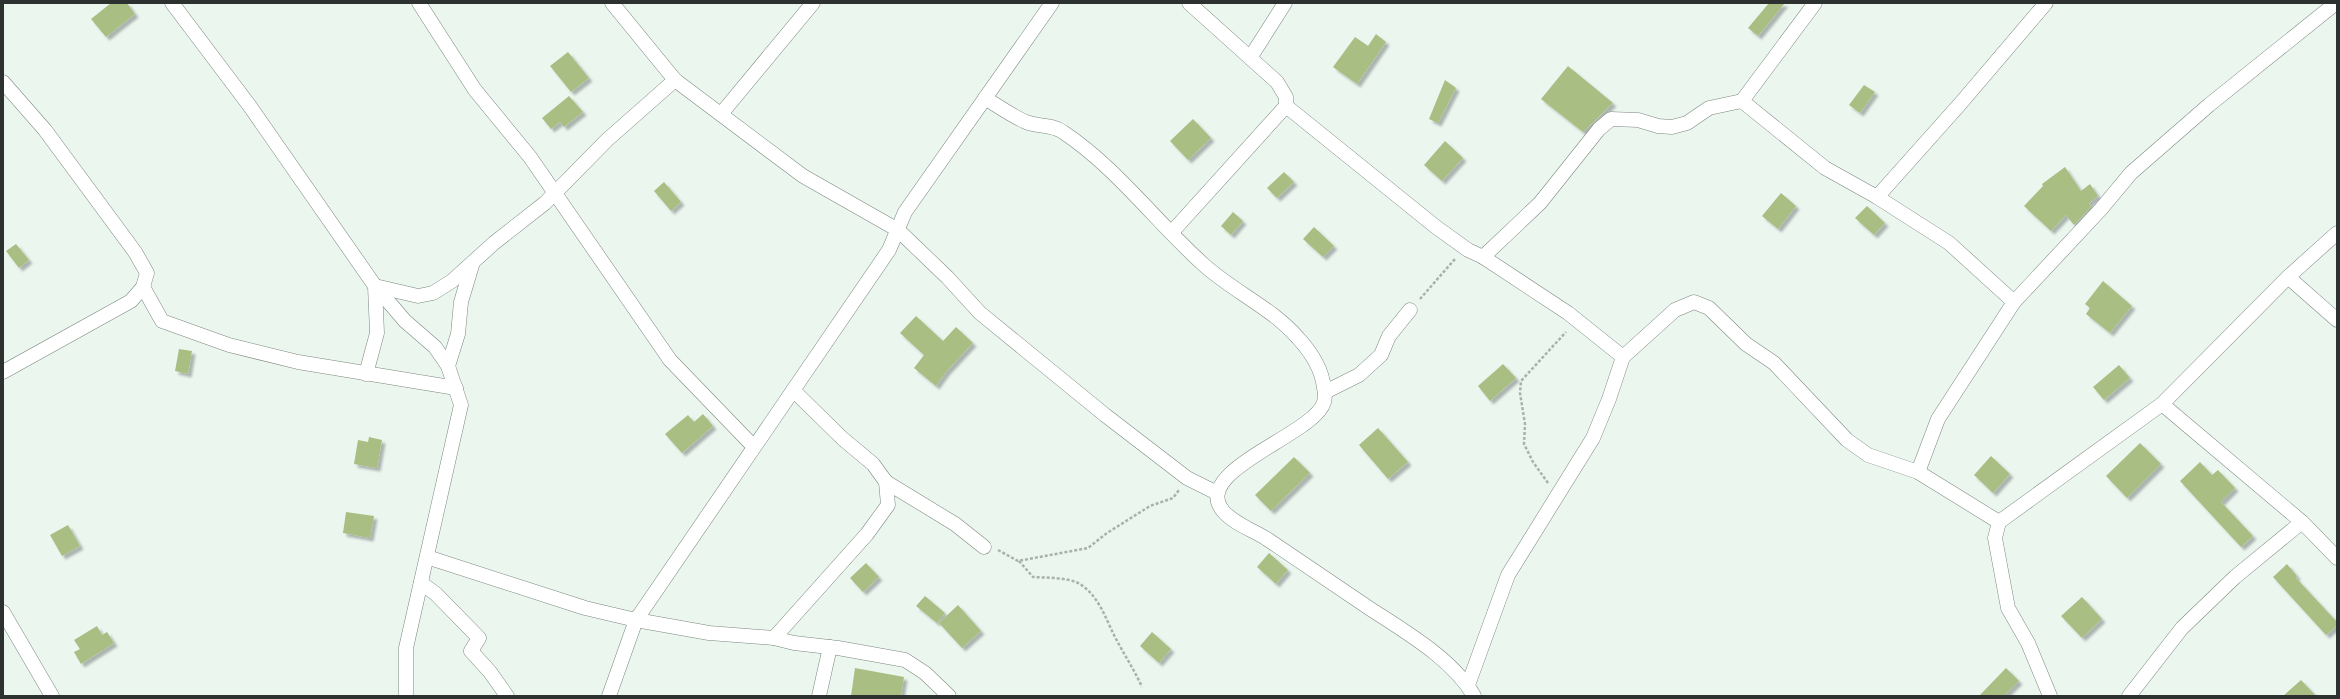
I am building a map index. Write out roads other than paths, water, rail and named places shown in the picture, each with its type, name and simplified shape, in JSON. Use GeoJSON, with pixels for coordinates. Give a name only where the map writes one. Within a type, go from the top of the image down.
{"type":"FeatureCollection","features":[{"type":"Feature","properties":{"kind":"street"},"geometry":{"type":"LineString","coordinates":[[172,3],[249,105],[375,286],[405,321],[435,347],[448,366],[456,388],[461,405],[406,648],[406,696]]}},
{"type":"Feature","properties":{"kind":"street"},"geometry":{"type":"LineString","coordinates":[[420,3],[475,90],[530,157],[670,360],[754,447]]}},
{"type":"Feature","properties":{"kind":"street"},"geometry":{"type":"LineString","coordinates":[[612,3],[675,80],[803,176],[898,230],[947,277],[980,314],[1105,415],[1187,478],[1217,493]]}},
{"type":"Feature","properties":{"kind":"street"},"geometry":{"type":"LineString","coordinates":[[721,114],[813,3]]}},
{"type":"Feature","properties":{"kind":"street"},"geometry":{"type":"LineString","coordinates":[[609,696],[636,620],[889,250],[905,212],[1052,3]]}},
{"type":"Feature","properties":{"kind":"street"},"geometry":{"type":"LineString","coordinates":[[1172,232],[1286,106],[1286,97],[1277,82],[1189,3]]}},
{"type":"Feature","properties":{"kind":"street"},"geometry":{"type":"LineString","coordinates":[[1250,58],[1285,3]]}},
{"type":"Feature","properties":{"kind":"street"},"geometry":{"type":"LineString","coordinates":[[1483,257],[1540,203],[1599,129],[1611,119],[1638,120],[1658,126],[1672,127],[1687,123],[1709,108],[1742,101],[1815,3]]}},
{"type":"Feature","properties":{"kind":"street"},"geometry":{"type":"LineString","coordinates":[[1876,197],[1960,104],[2046,3]]}},
{"type":"Feature","properties":{"kind":"street"},"geometry":{"type":"LineString","coordinates":[[1918,472],[1938,419],[2014,302],[2101,209],[2131,174],[2209,105],[2336,3]]}},
{"type":"Feature","properties":{"kind":"street"},"geometry":{"type":"LineString","coordinates":[[375,286],[418,296],[433,293],[452,281],[554,193],[607,140],[675,80]]}},
{"type":"Feature","properties":{"kind":"street"},"geometry":{"type":"LineString","coordinates":[[3,82],[45,130],[144,265],[147,273],[143,287],[132,301],[3,372]]}},
{"type":"Feature","properties":{"kind":"street"},"geometry":{"type":"LineString","coordinates":[[985,98],[1028,123],[1060,130],[1091,153],[1205,266],[1274,316],[1298,338],[1316,362],[1323,379],[1325,392],[1324,403],[1301,427],[1233,471],[1220,483],[1217,493],[1223,511],[1232,519],[1263,536],[1405,632],[1456,672],[1471,690]]}},
{"type":"Feature","properties":{"kind":"street"},"geometry":{"type":"LineString","coordinates":[[1742,101],[1825,168],[1876,197],[1949,243],[2014,302]]}},
{"type":"Feature","properties":{"kind":"street"},"geometry":{"type":"LineString","coordinates":[[1286,106],[1436,227],[1468,250],[1483,257],[1568,313],[1623,358]]}},
{"type":"Feature","properties":{"kind":"street"},"geometry":{"type":"LineString","coordinates":[[2050,696],[2028,643],[2008,608],[1995,538],[1999,522],[2162,404],[2288,278],[2337,233]]}},
{"type":"Feature","properties":{"kind":"street"},"geometry":{"type":"LineString","coordinates":[[448,366],[458,334],[461,302],[474,262]]}},
{"type":"Feature","properties":{"kind":"street"},"geometry":{"type":"LineString","coordinates":[[2288,278],[2337,320]]}},
{"type":"Feature","properties":{"kind":"street"},"geometry":{"type":"LineString","coordinates":[[366,374],[377,333],[375,286]]}},
{"type":"Feature","properties":{"kind":"street"},"geometry":{"type":"LineString","coordinates":[[143,287],[162,321],[229,345],[298,362],[456,388]]}},
{"type":"Feature","properties":{"kind":"street"},"geometry":{"type":"LineString","coordinates":[[1471,690],[1508,575],[1558,497],[1593,438],[1609,399],[1623,358],[1675,310],[1694,302],[1709,308],[1746,344],[1774,363],[1847,440],[1868,454],[1918,472],[1999,522]]}},
{"type":"Feature","properties":{"kind":"street"},"geometry":{"type":"LineString","coordinates":[[1325,392],[1359,375],[1381,355],[1389,336],[1410,310]]}},
{"type":"Feature","properties":{"kind":"street"},"geometry":{"type":"LineString","coordinates":[[793,390],[843,439],[874,464],[886,482],[955,524],[984,546]]}},
{"type":"Feature","properties":{"kind":"street"},"geometry":{"type":"LineString","coordinates":[[2162,404],[2302,522],[2337,558]]}},
{"type":"Feature","properties":{"kind":"street"},"geometry":{"type":"LineString","coordinates":[[774,638],[881,517],[888,505],[886,482]]}},
{"type":"Feature","properties":{"kind":"street"},"geometry":{"type":"LineString","coordinates":[[2129,696],[2182,628],[2235,576],[2302,522]]}},
{"type":"Feature","properties":{"kind":"street"},"geometry":{"type":"LineString","coordinates":[[427,557],[585,608],[636,620],[709,633],[774,638],[794,644],[830,647],[905,660],[925,673],[949,696]]}},
{"type":"Feature","properties":{"kind":"street"},"geometry":{"type":"LineString","coordinates":[[421,583],[436,594],[479,638],[471,651],[490,672],[507,696]]}},
{"type":"Feature","properties":{"kind":"street"},"geometry":{"type":"LineString","coordinates":[[3,612],[52,696]]}},
{"type":"Feature","properties":{"kind":"street"},"geometry":{"type":"LineString","coordinates":[[819,696],[830,647]]}}]}
